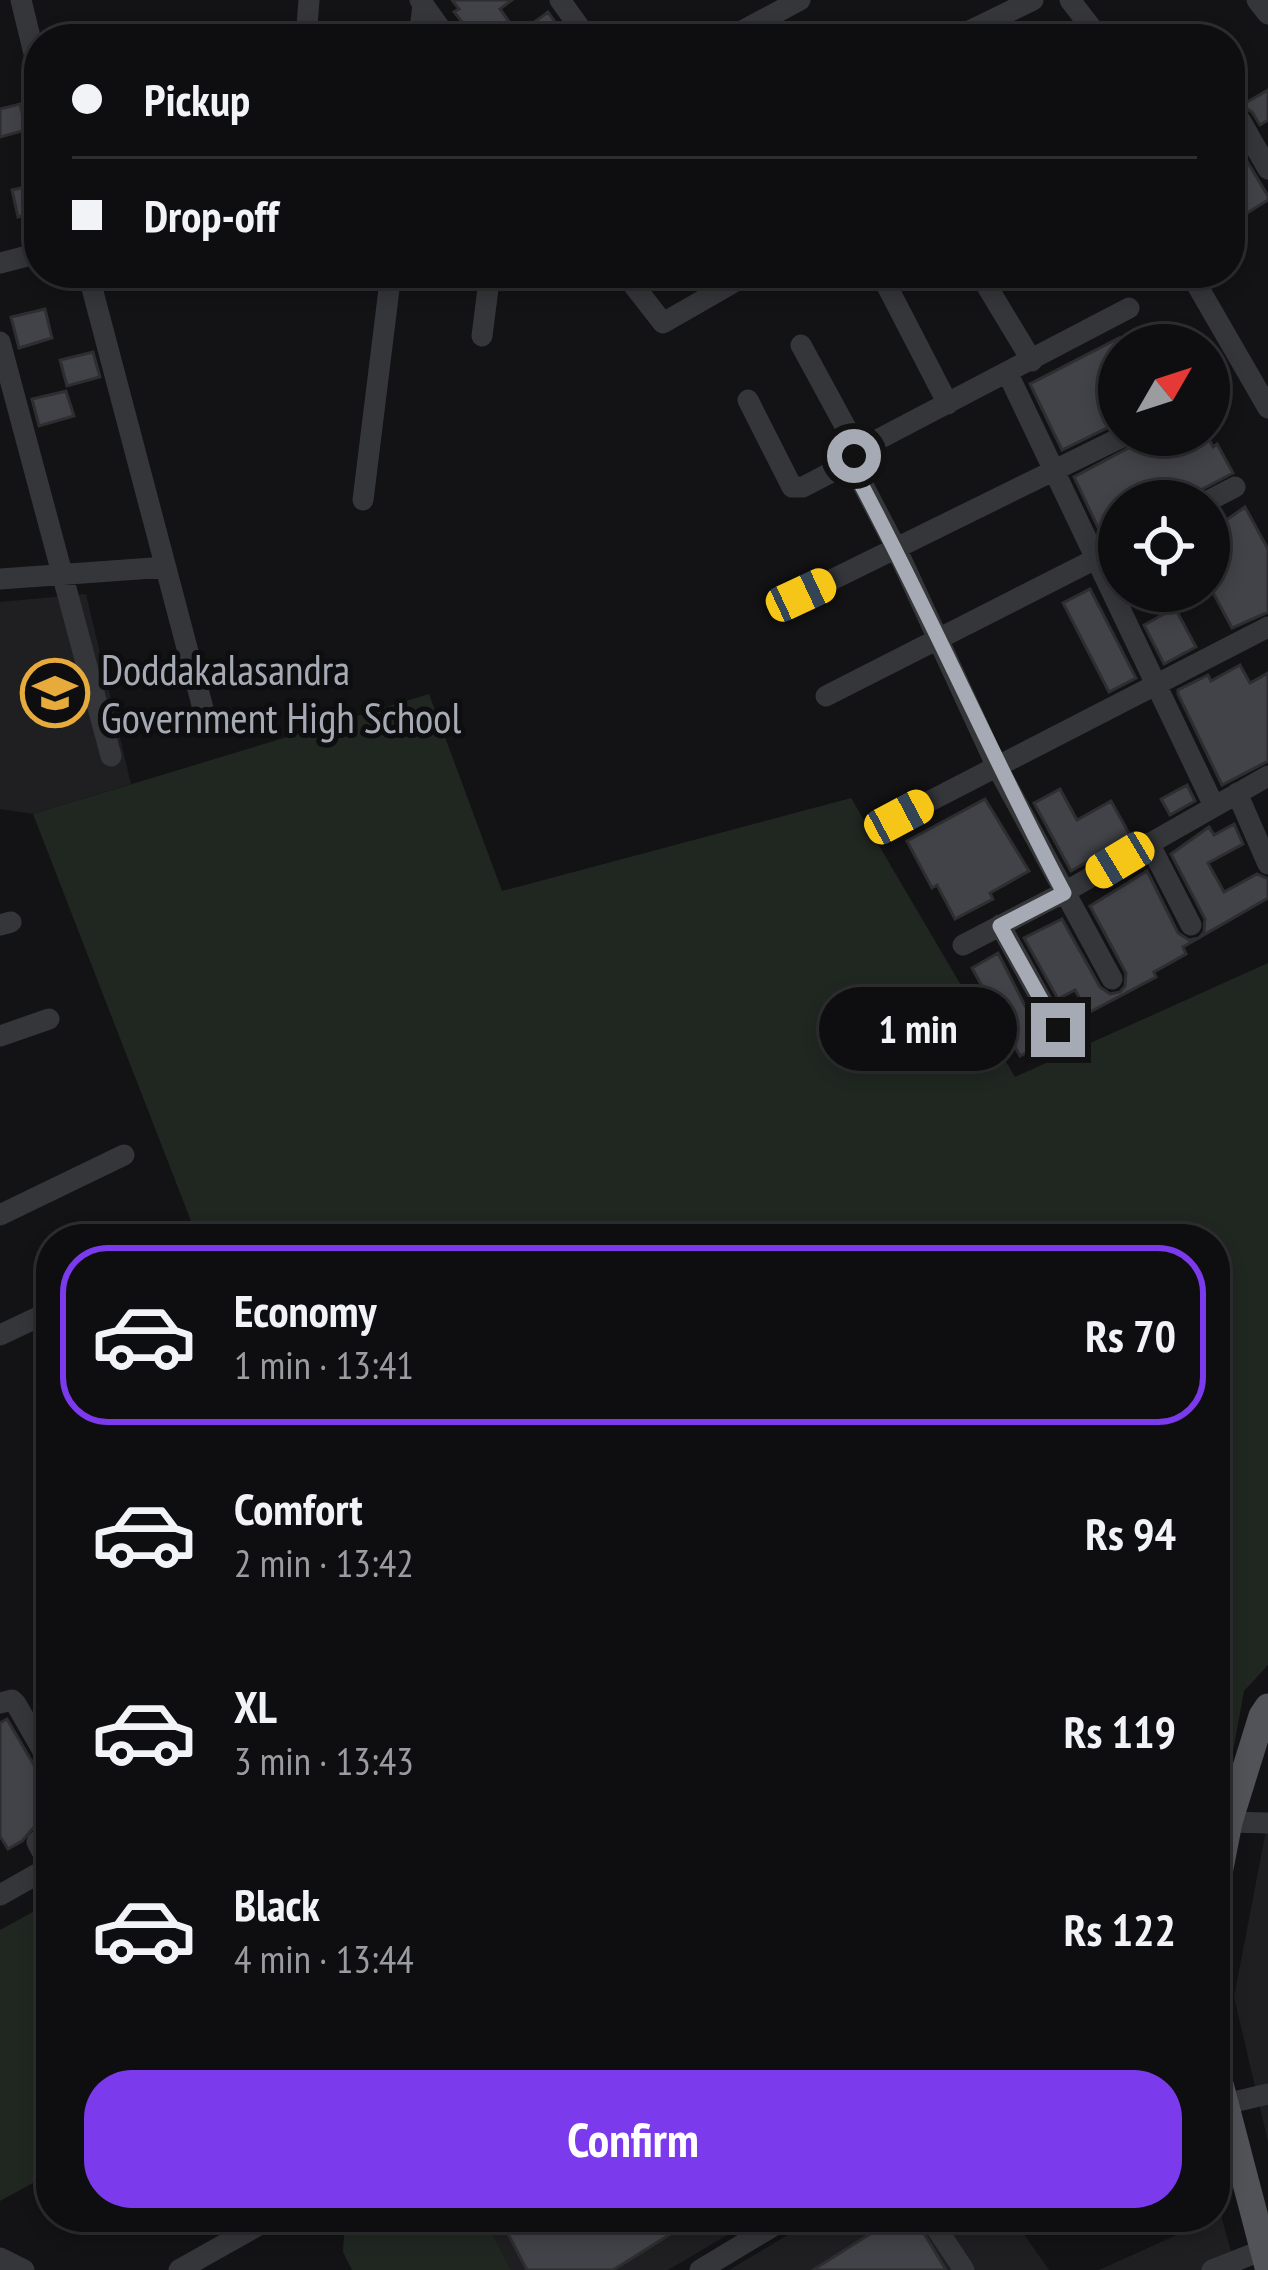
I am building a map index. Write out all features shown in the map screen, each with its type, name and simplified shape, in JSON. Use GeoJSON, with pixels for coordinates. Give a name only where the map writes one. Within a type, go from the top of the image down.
{"type":"FeatureCollection","features":[{"type":"Feature","properties":{"kind":"main road"},"geometry":{"type":"LineString","coordinates":[[1230,1819],[1268,1707]]}},
{"type":"Feature","properties":{"kind":"main road"},"geometry":{"type":"LineString","coordinates":[[1230,2123],[1266,2259]]}},
{"type":"Feature","properties":{"kind":"street"},"geometry":{"type":"LineString","coordinates":[[755,24],[800,0]]}},
{"type":"Feature","properties":{"kind":"street"},"geometry":{"type":"LineString","coordinates":[[984,24],[1033,0]]}},
{"type":"Feature","properties":{"kind":"street"},"geometry":{"type":"LineString","coordinates":[[1070,0],[1088,24]]}},
{"type":"Feature","properties":{"kind":"street"},"geometry":{"type":"LineString","coordinates":[[1257,0],[1268,14]]}},
{"type":"Feature","properties":{"kind":"street"},"geometry":{"type":"LineString","coordinates":[[1245,130],[1268,169]]}},
{"type":"Feature","properties":{"kind":"street"},"geometry":{"type":"LineString","coordinates":[[92,288],[205,716]]}},
{"type":"Feature","properties":{"kind":"street"},"geometry":{"type":"LineString","coordinates":[[363,500],[389,288]]}},
{"type":"Feature","properties":{"kind":"street"},"geometry":{"type":"LineString","coordinates":[[482,336],[488,288]]}},
{"type":"Feature","properties":{"kind":"street"},"geometry":{"type":"LineString","coordinates":[[636,288],[663,322],[723,288]]}},
{"type":"Feature","properties":{"kind":"street"},"geometry":{"type":"LineString","coordinates":[[888,288],[948,404]]}},
{"type":"Feature","properties":{"kind":"street"},"geometry":{"type":"LineString","coordinates":[[988,288],[1032,361]]}},
{"type":"Feature","properties":{"kind":"street"},"geometry":{"type":"LineString","coordinates":[[1199,288],[1268,408]]}},
{"type":"Feature","properties":{"kind":"street"},"geometry":{"type":"LineString","coordinates":[[748,400],[792,487],[803,487],[1129,308]]}},
{"type":"Feature","properties":{"kind":"street"},"geometry":{"type":"LineString","coordinates":[[0,342],[111,756]]}},
{"type":"Feature","properties":{"kind":"street"},"geometry":{"type":"LineString","coordinates":[[801,345],[996,766],[1112,979]]}},
{"type":"Feature","properties":{"kind":"street"},"geometry":{"type":"LineString","coordinates":[[1008,374],[1214,806]]}},
{"type":"Feature","properties":{"kind":"street"},"geometry":{"type":"LineString","coordinates":[[801,595],[1098,449]]}},
{"type":"Feature","properties":{"kind":"street"},"geometry":{"type":"LineString","coordinates":[[1230,490],[1235,487]]}},
{"type":"Feature","properties":{"kind":"street"},"geometry":{"type":"LineString","coordinates":[[826,696],[1096,559]]}},
{"type":"Feature","properties":{"kind":"street"},"geometry":{"type":"LineString","coordinates":[[0,579],[166,567]]}},
{"type":"Feature","properties":{"kind":"street"},"geometry":{"type":"LineString","coordinates":[[899,817],[1268,627]]}},
{"type":"Feature","properties":{"kind":"street"},"geometry":{"type":"LineString","coordinates":[[963,945],[1268,776]]}},
{"type":"Feature","properties":{"kind":"street"},"geometry":{"type":"LineString","coordinates":[[1237,793],[1268,864]]}},
{"type":"Feature","properties":{"kind":"street"},"geometry":{"type":"LineString","coordinates":[[1149,843],[1191,925]]}},
{"type":"Feature","properties":{"kind":"street"},"geometry":{"type":"LineString","coordinates":[[1000,926],[1058,1030]]}},
{"type":"Feature","properties":{"kind":"street"},"geometry":{"type":"LineString","coordinates":[[0,1036],[49,1018]]}},
{"type":"Feature","properties":{"kind":"street"},"geometry":{"type":"LineString","coordinates":[[0,1215],[124,1155]]}},
{"type":"Feature","properties":{"kind":"street"},"geometry":{"type":"LineString","coordinates":[[0,1335],[36,1318]]}},
{"type":"Feature","properties":{"kind":"street"},"geometry":{"type":"LineString","coordinates":[[0,1703],[12,1700],[36,1739]]}},
{"type":"Feature","properties":{"kind":"street"},"geometry":{"type":"LineString","coordinates":[[1230,1822],[1268,1823]]}},
{"type":"Feature","properties":{"kind":"street"},"geometry":{"type":"LineString","coordinates":[[0,1895],[36,1875]]}},
{"type":"Feature","properties":{"kind":"street"},"geometry":{"type":"LineString","coordinates":[[1230,2103],[1268,2094]]}},
{"type":"Feature","properties":{"kind":"street"},"geometry":{"type":"LineString","coordinates":[[179,2270],[246,2232]]}},
{"type":"Feature","properties":{"kind":"street"},"geometry":{"type":"LineString","coordinates":[[700,2270],[763,2232]]}},
{"type":"Feature","properties":{"kind":"street"},"geometry":{"type":"LineString","coordinates":[[939,2232],[964,2270]]}},
{"type":"Feature","properties":{"kind":"street"},"geometry":{"type":"LineString","coordinates":[[0,2258],[24,2270]]}},
{"type":"Feature","properties":{"kind":"street"},"geometry":{"type":"LineString","coordinates":[[1212,2270],[1266,2259]]}},
{"type":"Feature","properties":{"kind":"shaded area","name":"Doddakalasandra Government High School"},"geometry":{"type":"Polygon","coordinates":[[[86,594],[131,784],[33,814],[0,809],[0,602],[86,594]]]}},
{"type":"Feature","properties":{"kind":"shaded area"},"geometry":{"type":"Polygon","coordinates":[[[429,694],[502,891],[851,798],[1015,1077],[1268,963],[1268,1665],[1244,1691],[1230,1767],[1230,1224],[192,1224],[33,814],[429,694]]]}},
{"type":"Feature","properties":{"kind":"shaded area"},"geometry":{"type":"Polygon","coordinates":[[[1268,1820],[1268,2142],[1234,1997],[1268,1820]]]}},
{"type":"Feature","properties":{"kind":"shaded area"},"geometry":{"type":"Polygon","coordinates":[[[36,1910],[36,2181],[0,2201],[0,1930],[36,1910]]]}},
{"type":"Feature","properties":{"kind":"shaded area"},"geometry":{"type":"Polygon","coordinates":[[[344,2232],[492,2232],[511,2270],[352,2270],[343,2252],[344,2232]]]}},
{"type":"Feature","properties":{"kind":"shaded area"},"geometry":{"type":"Polygon","coordinates":[[[492,2232],[733,2232],[668,2270],[511,2270],[492,2232]]]}},
{"type":"Feature","properties":{"kind":"shaded area"},"geometry":{"type":"Polygon","coordinates":[[[793,2232],[1022,2232],[1049,2270],[729,2270],[793,2232]]]}},
{"type":"Feature","properties":{"kind":"shaded area"},"geometry":{"type":"Polygon","coordinates":[[[1183,2232],[1226,2232],[1236,2270],[1099,2270],[1183,2232]]]}},
{"type":"Feature","properties":{"kind":"building"},"geometry":{"type":"Polygon","coordinates":[[[452,0],[512,0],[500,9],[511,24],[464,24],[454,12],[459,9],[452,0]]]}},
{"type":"Feature","properties":{"kind":"building"},"geometry":{"type":"Polygon","coordinates":[[[548,12],[556,24],[532,24],[548,12]]]}},
{"type":"Feature","properties":{"kind":"building"},"geometry":{"type":"Polygon","coordinates":[[[1268,90],[1268,120],[1260,125],[1245,103],[1268,90]]]}},
{"type":"Feature","properties":{"kind":"building"},"geometry":{"type":"Polygon","coordinates":[[[20,104],[24,131],[0,137],[0,109],[20,104]]]}},
{"type":"Feature","properties":{"kind":"building"},"geometry":{"type":"Polygon","coordinates":[[[1245,158],[1268,196],[1245,214],[1245,158]]]}},
{"type":"Feature","properties":{"kind":"building"},"geometry":{"type":"Polygon","coordinates":[[[24,187],[24,215],[18,217],[12,190],[24,187]]]}},
{"type":"Feature","properties":{"kind":"building"},"geometry":{"type":"Polygon","coordinates":[[[45,309],[52,338],[19,348],[11,317],[45,309]]]}},
{"type":"Feature","properties":{"kind":"building"},"geometry":{"type":"Polygon","coordinates":[[[1098,349],[1098,432],[1062,450],[1030,384],[1098,349]]]}},
{"type":"Feature","properties":{"kind":"building"},"geometry":{"type":"Polygon","coordinates":[[[93,352],[100,377],[67,386],[60,360],[93,352]]]}},
{"type":"Feature","properties":{"kind":"building"},"geometry":{"type":"Polygon","coordinates":[[[66,391],[74,416],[39,426],[32,399],[66,391]]]}},
{"type":"Feature","properties":{"kind":"building"},"geometry":{"type":"Polygon","coordinates":[[[1114,456],[1224,456],[1233,473],[1220,480],[1098,480],[1098,527],[1074,477],[1114,456]]]}},
{"type":"Feature","properties":{"kind":"building"},"geometry":{"type":"Polygon","coordinates":[[[1245,507],[1268,549],[1268,612],[1232,628],[1223,612],[1230,612],[1230,517],[1245,507]]]}},
{"type":"Feature","properties":{"kind":"building"},"geometry":{"type":"Polygon","coordinates":[[[1090,589],[1136,678],[1109,692],[1063,603],[1090,589]]]}},
{"type":"Feature","properties":{"kind":"building"},"geometry":{"type":"Polygon","coordinates":[[[1177,612],[1196,647],[1164,664],[1144,625],[1177,612]]]}},
{"type":"Feature","properties":{"kind":"building"},"geometry":{"type":"Polygon","coordinates":[[[1240,665],[1250,683],[1268,673],[1268,761],[1222,785],[1178,690],[1208,675],[1211,681],[1240,665]]]}},
{"type":"Feature","properties":{"kind":"building"},"geometry":{"type":"Polygon","coordinates":[[[1187,785],[1195,801],[1170,815],[1161,799],[1187,785]]]}},
{"type":"Feature","properties":{"kind":"building"},"geometry":{"type":"Polygon","coordinates":[[[1060,789],[1077,820],[1111,801],[1131,837],[1071,871],[1034,803],[1060,789]]]}},
{"type":"Feature","properties":{"kind":"building"},"geometry":{"type":"Polygon","coordinates":[[[985,799],[1029,871],[990,893],[993,899],[955,919],[907,841],[985,799]]]}},
{"type":"Feature","properties":{"kind":"building"},"geometry":{"type":"Polygon","coordinates":[[[1234,824],[1243,844],[1208,863],[1224,892],[1257,874],[1268,879],[1268,898],[1199,938],[1205,919],[1171,854],[1209,827],[1214,835],[1234,824]]]}},
{"type":"Feature","properties":{"kind":"building"},"geometry":{"type":"Polygon","coordinates":[[[1147,871],[1178,933],[1189,940],[1198,938],[1183,947],[1186,954],[1154,972],[1156,977],[1088,1013],[1075,990],[1058,999],[1024,938],[1062,919],[1100,987],[1110,994],[1120,992],[1126,973],[1090,906],[1147,871]]]}},
{"type":"Feature","properties":{"kind":"building"},"geometry":{"type":"Polygon","coordinates":[[[998,953],[1044,1043],[1020,1056],[972,968],[998,953]]]}},
{"type":"Feature","properties":{"kind":"building"},"geometry":{"type":"Polygon","coordinates":[[[7,1719],[36,1769],[36,1825],[8,1849],[0,1836],[0,1723],[7,1719]]]}},
{"type":"Feature","properties":{"kind":"building"},"geometry":{"type":"Polygon","coordinates":[[[507,2232],[669,2235],[613,2270],[527,2270],[507,2232]]]}},
{"type":"Feature","properties":{"kind":"building"},"geometry":{"type":"Polygon","coordinates":[[[873,2232],[923,2232],[946,2270],[813,2270],[873,2232]]]}},
{"type":"Feature","properties":{"kind":"place","name":"Doddakalasandra Government High School"},"geometry":{"type":"Point","coordinates":[55,693]}},
{"type":"Feature","properties":{"kind":"route"},"geometry":{"type":"LineString","coordinates":[[854,456],[853,469],[897,550],[996,766],[1064,893],[1000,926],[1058,1030]]}}]}
